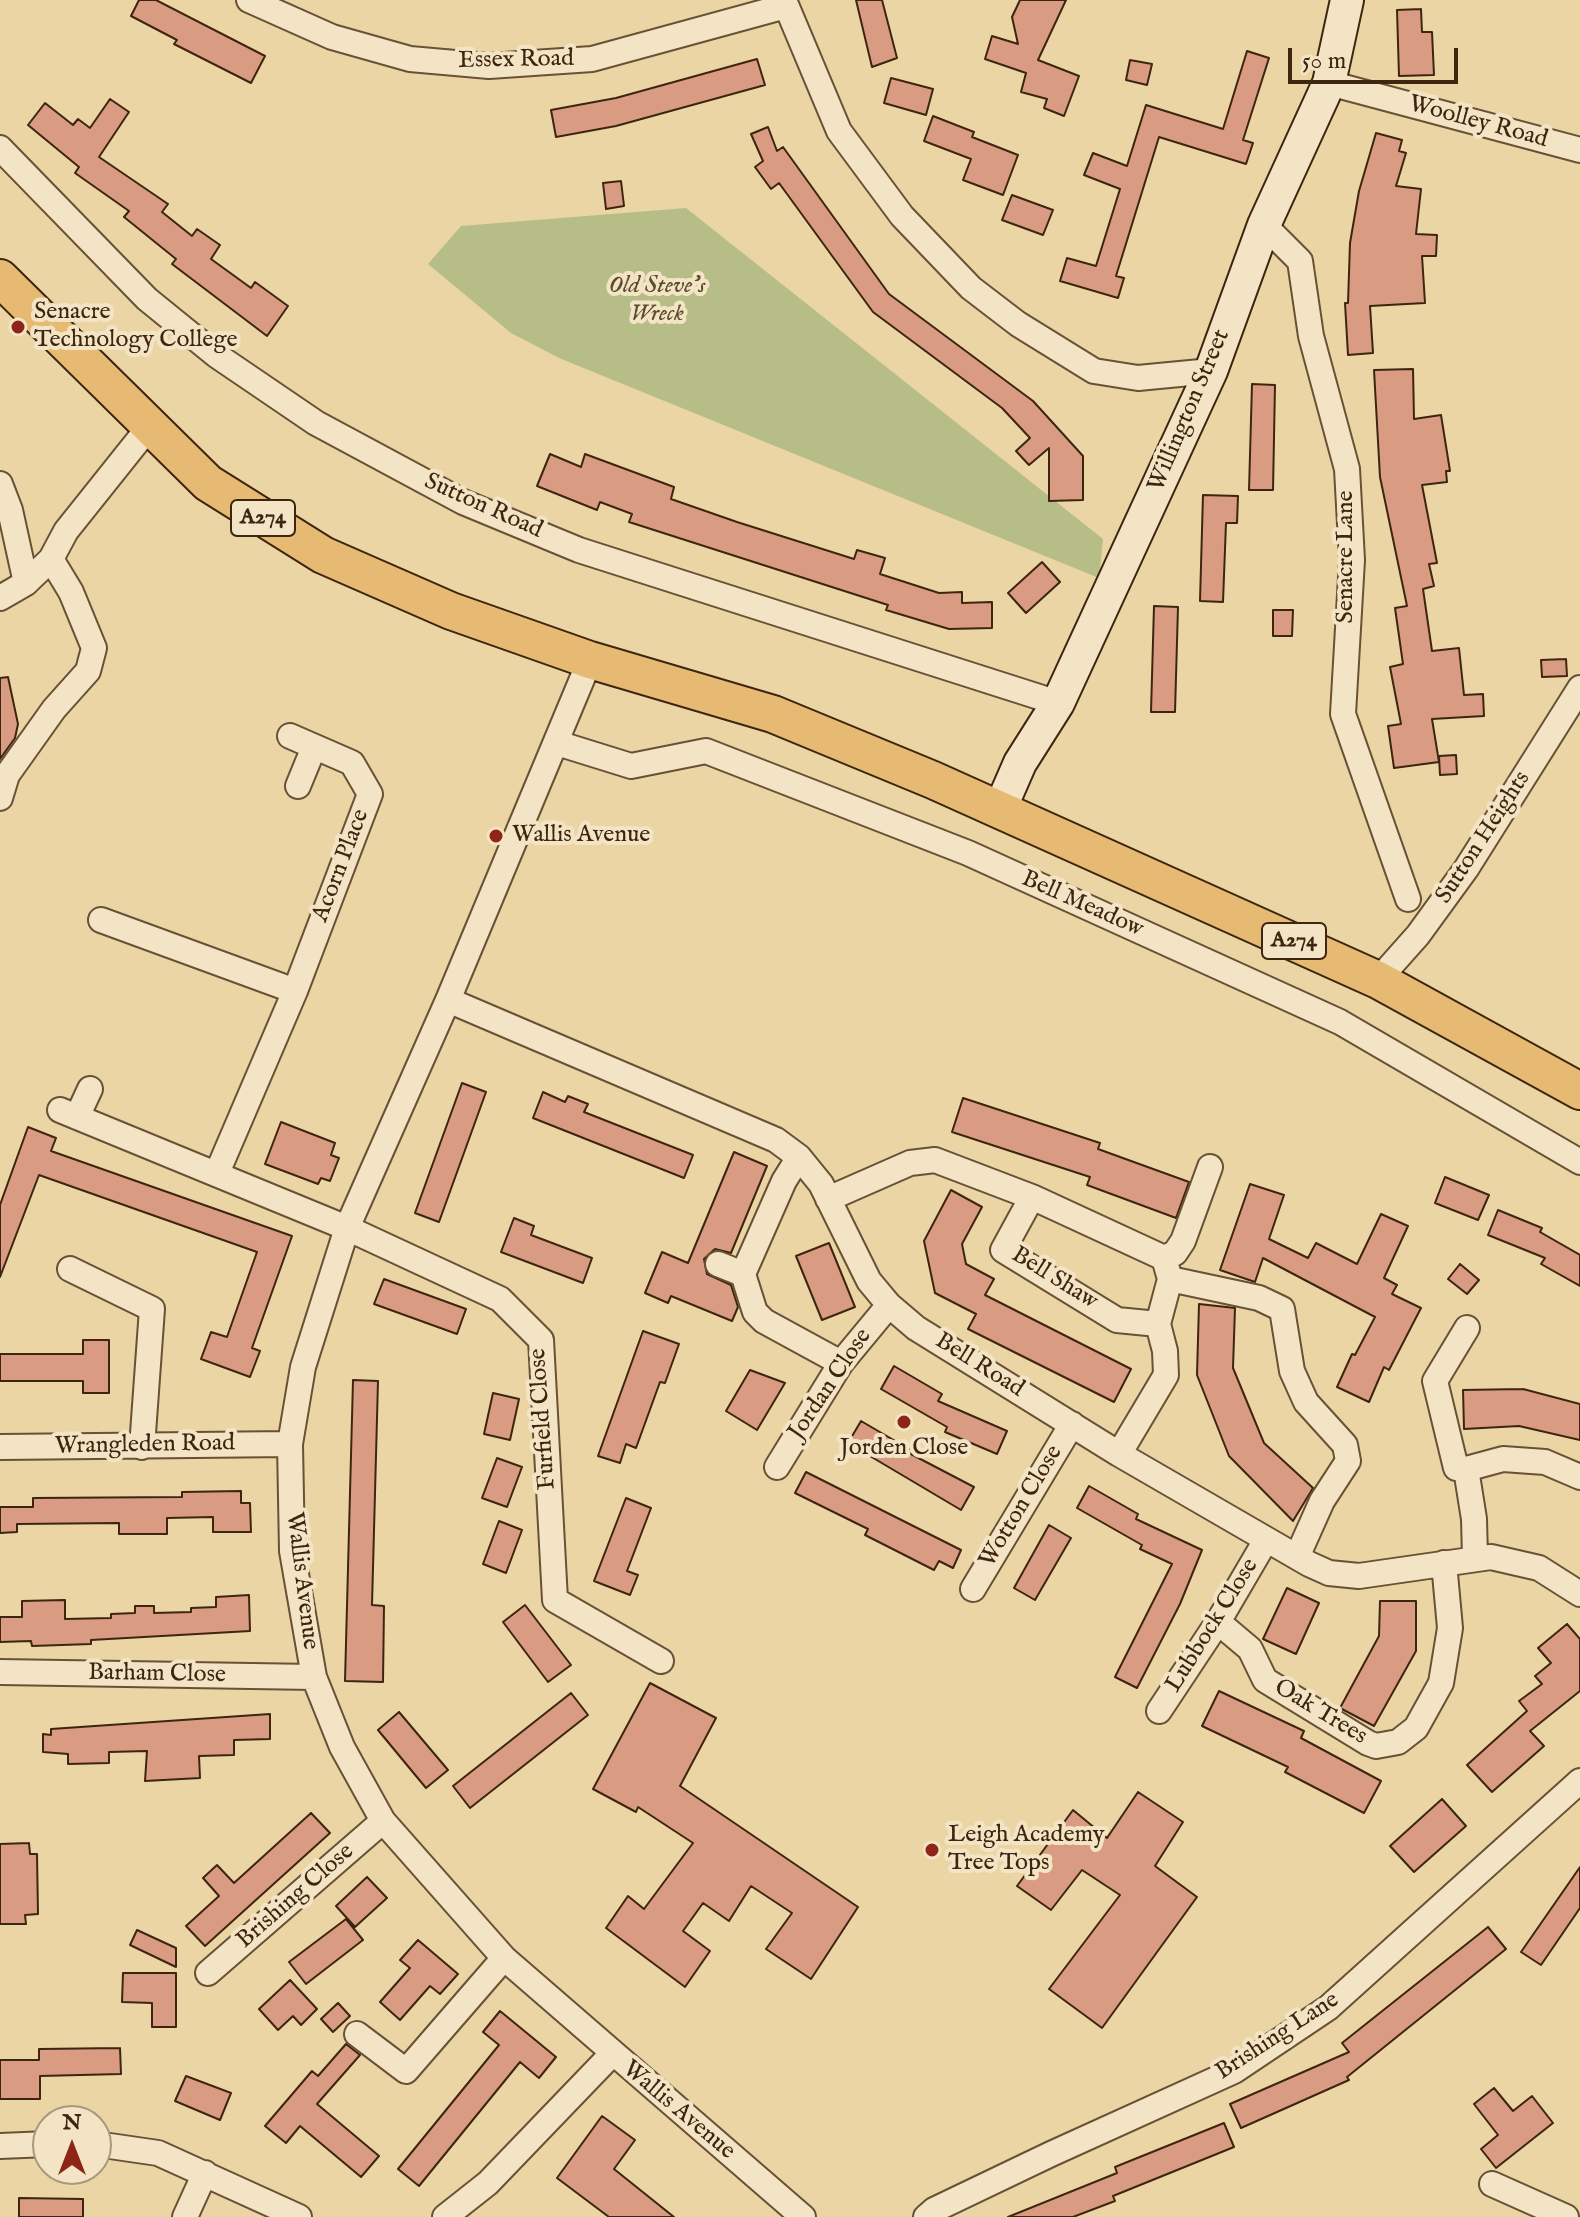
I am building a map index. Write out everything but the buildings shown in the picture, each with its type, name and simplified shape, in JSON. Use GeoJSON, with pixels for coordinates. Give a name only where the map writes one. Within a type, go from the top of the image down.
{"type":"FeatureCollection","features":[{"type":"Feature","properties":{"kind":"main road","name":"A274"},"geometry":{"type":"LineString","coordinates":[[0,278],[208,483],[323,555],[451,611],[590,660],[773,714],[1000,809],[1378,980],[1580,1091]]}},
{"type":"Feature","properties":{"kind":"street","name":"Essex Road"},"geometry":{"type":"LineString","coordinates":[[249,0],[332,37],[410,59],[489,66],[592,59],[785,3]]}},
{"type":"Feature","properties":{"kind":"street","name":"Willington Street"},"geometry":{"type":"LineString","coordinates":[[1000,809],[1020,763],[1058,703],[1211,371],[1264,225],[1329,83],[1347,0]]}},
{"type":"Feature","properties":{"kind":"street"},"geometry":{"type":"LineString","coordinates":[[785,3],[839,131],[902,216],[971,288],[1018,324],[1094,371],[1138,378],[1211,371]]}},
{"type":"Feature","properties":{"kind":"street","name":"Woolley Road"},"geometry":{"type":"LineString","coordinates":[[1329,83],[1580,150]]}},
{"type":"Feature","properties":{"kind":"street","name":"Sutton Road"},"geometry":{"type":"LineString","coordinates":[[0,148],[147,299],[216,355],[316,423],[463,502],[579,550],[1058,703]]}},
{"type":"Feature","properties":{"kind":"street","name":"Senacre Lane"},"geometry":{"type":"LineString","coordinates":[[1264,225],[1300,261],[1311,336],[1347,469],[1352,560],[1343,714],[1408,899]]}},
{"type":"Feature","properties":{"kind":"street"},"geometry":{"type":"LineString","coordinates":[[0,598],[26,583],[51,559],[66,531],[149,427]]}},
{"type":"Feature","properties":{"kind":"street"},"geometry":{"type":"LineString","coordinates":[[0,484],[10,510],[26,583]]}},
{"type":"Feature","properties":{"kind":"street"},"geometry":{"type":"LineString","coordinates":[[0,798],[7,775],[54,709],[88,671],[94,648],[71,592],[51,559]]}},
{"type":"Feature","properties":{"kind":"street","name":"Wallis Avenue"},"geometry":{"type":"LineString","coordinates":[[590,660],[448,1000],[347,1228],[303,1367],[290,1444],[292,1551],[314,1677],[342,1747],[383,1821],[504,1958],[803,2217]]}},
{"type":"Feature","properties":{"kind":"street","name":"Sutton Heights"},"geometry":{"type":"LineString","coordinates":[[1378,980],[1418,935],[1466,869],[1580,688]]}},
{"type":"Feature","properties":{"kind":"street","name":"Acorn Place"},"geometry":{"type":"LineString","coordinates":[[217,1173],[295,991],[370,794],[352,763],[290,736]]}},
{"type":"Feature","properties":{"kind":"street","name":"Bell Meadow"},"geometry":{"type":"LineString","coordinates":[[557,743],[631,766],[706,751],[968,853],[1340,1022],[1580,1162]]}},
{"type":"Feature","properties":{"kind":"street"},"geometry":{"type":"LineString","coordinates":[[298,786],[314,747]]}},
{"type":"Feature","properties":{"kind":"street"},"geometry":{"type":"LineString","coordinates":[[101,920],[295,991]]}},
{"type":"Feature","properties":{"kind":"street","name":"Bell Road"},"geometry":{"type":"LineString","coordinates":[[448,1000],[776,1140],[799,1157],[828,1199],[869,1281],[889,1305],[916,1328],[1119,1454],[1297,1557],[1329,1573],[1359,1576],[1475,1557],[1523,1563],[1554,1576],[1580,1594]]}},
{"type":"Feature","properties":{"kind":"street"},"geometry":{"type":"LineString","coordinates":[[90,1089],[69,1114],[347,1228]]}},
{"type":"Feature","properties":{"kind":"street"},"geometry":{"type":"LineString","coordinates":[[799,1157],[784,1181],[743,1274],[755,1312],[764,1321],[841,1363]]}},
{"type":"Feature","properties":{"kind":"street"},"geometry":{"type":"LineString","coordinates":[[828,1199],[910,1163],[935,1160],[1146,1246],[1167,1268],[1259,1298],[1282,1309],[1292,1371],[1306,1402],[1345,1445],[1348,1461],[1322,1501],[1297,1557]]}},
{"type":"Feature","properties":{"kind":"street"},"geometry":{"type":"LineString","coordinates":[[1119,1454],[1166,1375],[1165,1351],[1158,1324],[1167,1268],[1183,1241],[1210,1167]]}},
{"type":"Feature","properties":{"kind":"street","name":"Bell Shaw"},"geometry":{"type":"LineString","coordinates":[[1032,1197],[1003,1250],[1117,1320],[1158,1324]]}},
{"type":"Feature","properties":{"kind":"street","name":"Furfield Close"},"geometry":{"type":"LineString","coordinates":[[347,1228],[500,1299],[541,1340],[555,1600],[661,1661]]}},
{"type":"Feature","properties":{"kind":"street"},"geometry":{"type":"LineString","coordinates":[[718,1264],[743,1274]]}},
{"type":"Feature","properties":{"kind":"street"},"geometry":{"type":"LineString","coordinates":[[70,1269],[152,1309],[142,1447]]}},
{"type":"Feature","properties":{"kind":"street","name":"Jordan Close"},"geometry":{"type":"LineString","coordinates":[[777,1467],[841,1363],[889,1305]]}},
{"type":"Feature","properties":{"kind":"street"},"geometry":{"type":"LineString","coordinates":[[1467,1328],[1435,1381],[1456,1468],[1466,1469],[1503,1459],[1545,1462],[1580,1477]]}},
{"type":"Feature","properties":{"kind":"street","name":"Wotton Close"},"geometry":{"type":"LineString","coordinates":[[973,1589],[1072,1424]]}},
{"type":"Feature","properties":{"kind":"street","name":"Wrangleden Road"},"geometry":{"type":"LineString","coordinates":[[0,1447],[290,1444]]}},
{"type":"Feature","properties":{"kind":"street"},"geometry":{"type":"LineString","coordinates":[[1466,1469],[1474,1519],[1475,1557]]}},
{"type":"Feature","properties":{"kind":"street","name":"Lubbock Close"},"geometry":{"type":"LineString","coordinates":[[1159,1711],[1218,1622],[1266,1540]]}},
{"type":"Feature","properties":{"kind":"street","name":"Oak Trees"},"geometry":{"type":"LineString","coordinates":[[1218,1622],[1250,1649],[1265,1680],[1368,1743],[1376,1746],[1398,1742],[1416,1728],[1441,1683],[1450,1628],[1444,1563]]}},
{"type":"Feature","properties":{"kind":"street","name":"Barham Close"},"geometry":{"type":"LineString","coordinates":[[0,1672],[314,1677]]}},
{"type":"Feature","properties":{"kind":"street","name":"Brishing Lane"},"geometry":{"type":"LineString","coordinates":[[926,2217],[934,2210],[1051,2154],[1234,2071],[1328,2008],[1580,1781]]}},
{"type":"Feature","properties":{"kind":"street","name":"Brishing Close"},"geometry":{"type":"LineString","coordinates":[[208,1973],[383,1821]]}},
{"type":"Feature","properties":{"kind":"street"},"geometry":{"type":"LineString","coordinates":[[357,2034],[406,2071],[504,1958]]}},
{"type":"Feature","properties":{"kind":"street"},"geometry":{"type":"LineString","coordinates":[[445,2217],[488,2183],[612,2054]]}},
{"type":"Feature","properties":{"kind":"street"},"geometry":{"type":"LineString","coordinates":[[0,2146],[32,2145]]}},
{"type":"Feature","properties":{"kind":"street"},"geometry":{"type":"LineString","coordinates":[[112,2146],[158,2153],[299,2217]]}},
{"type":"Feature","properties":{"kind":"street"},"geometry":{"type":"LineString","coordinates":[[185,2217],[205,2173]]}},
{"type":"Feature","properties":{"kind":"street"},"geometry":{"type":"LineString","coordinates":[[1492,2184],[1566,2217]]}},
{"type":"Feature","properties":{"kind":"green space","name":"Old Steve's Wreck"},"geometry":{"type":"Polygon","coordinates":[[[686,208],[1103,539],[1099,578],[559,358],[511,333],[428,264],[461,226],[686,208]]]}},
{"type":"Feature","properties":{"kind":"place","name":"Senacre Technology College"},"geometry":{"type":"Point","coordinates":[18,327]}},
{"type":"Feature","properties":{"kind":"place","name":"Wallis Avenue"},"geometry":{"type":"Point","coordinates":[496,836]}},
{"type":"Feature","properties":{"kind":"place","name":"Jorden Close"},"geometry":{"type":"Point","coordinates":[904,1422]}},
{"type":"Feature","properties":{"kind":"place","name":"Leigh Academy Tree Tops"},"geometry":{"type":"Point","coordinates":[932,1850]}}]}
